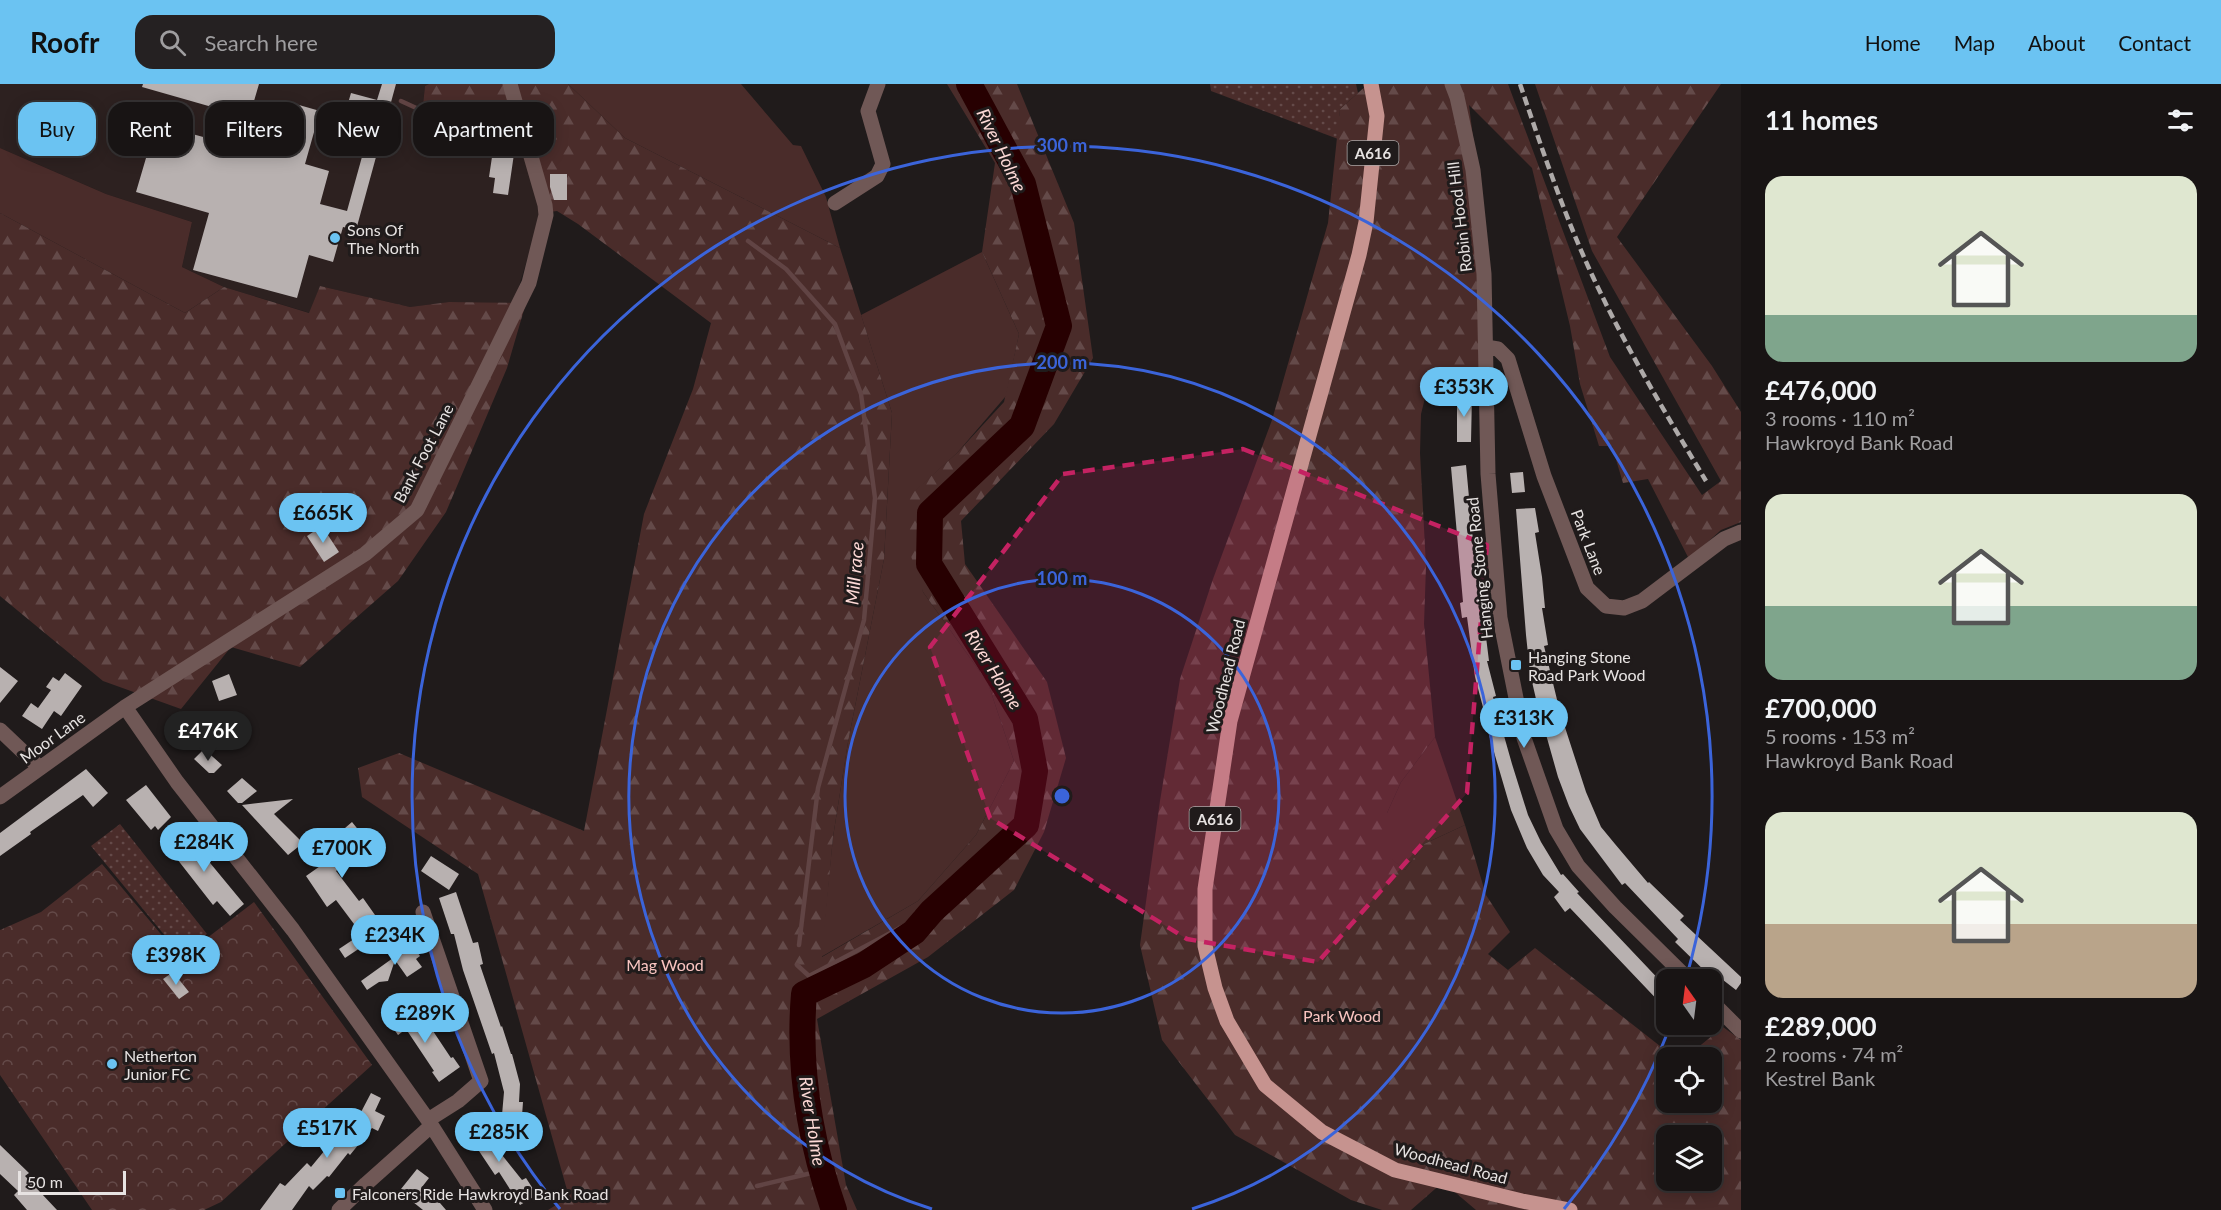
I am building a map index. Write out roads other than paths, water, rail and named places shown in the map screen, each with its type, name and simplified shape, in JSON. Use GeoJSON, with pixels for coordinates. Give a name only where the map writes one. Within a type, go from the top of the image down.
{"type":"FeatureCollection","features":[{"type":"Feature","properties":{"kind":"main road","name":"Woodhead Road"},"geometry":{"type":"LineString","coordinates":[[1371,84],[1377,116],[1366,222],[1359,255],[1230,721],[1204,889],[1205,946],[1215,988],[1227,1021],[1265,1085],[1322,1132],[1395,1170],[1522,1201],[1570,1210]]}},
{"type":"Feature","properties":{"kind":"street","name":"Bank Foot Lane"},"geometry":{"type":"LineString","coordinates":[[125,707],[365,554],[417,510],[529,283],[546,215],[510,84]]}},
{"type":"Feature","properties":{"kind":"street"},"geometry":{"type":"LineString","coordinates":[[836,203],[877,176],[884,164],[868,111],[878,84]]}},
{"type":"Feature","properties":{"kind":"street","name":"Robin Hood Hill"},"geometry":{"type":"LineString","coordinates":[[1452,84],[1473,170],[1484,274],[1486,347]]}},
{"type":"Feature","properties":{"kind":"street","name":"Park Lane"},"geometry":{"type":"LineString","coordinates":[[1486,347],[1498,349],[1508,359],[1544,476],[1587,588],[1606,606],[1624,608],[1642,601],[1724,539],[1741,532]]}},
{"type":"Feature","properties":{"kind":"street","name":"Hanging Stone Road"},"geometry":{"type":"LineString","coordinates":[[1486,347],[1488,474],[1500,618],[1524,738],[1556,829],[1578,866],[1615,907],[1678,969]]}},
{"type":"Feature","properties":{"kind":"street"},"geometry":{"type":"LineString","coordinates":[[125,707],[177,782],[293,930],[429,1123],[485,1210]]}},
{"type":"Feature","properties":{"kind":"street","name":"Moor Lane"},"geometry":{"type":"LineString","coordinates":[[0,797],[125,707]]}},
{"type":"Feature","properties":{"kind":"street"},"geometry":{"type":"LineString","coordinates":[[0,730],[40,768]]}},
{"type":"Feature","properties":{"kind":"street"},"geometry":{"type":"LineString","coordinates":[[339,1210],[429,1123],[481,1081],[423,912]]}},
{"type":"Feature","properties":{"kind":"street"},"geometry":{"type":"LineString","coordinates":[[1722,1012],[1741,1031]]}},
{"type":"Feature","properties":{"kind":"waterway","name":"River Holme"},"geometry":{"type":"LineString","coordinates":[[834,1210],[818,1157],[808,1103],[803,1048],[804,994],[864,965],[914,932],[932,911],[1026,825],[1035,771],[1025,719],[929,564],[930,513],[1022,426],[1059,326],[1023,184],[969,84]]}},
{"type":"Feature","properties":{"kind":"waterway","name":"Mill race"},"geometry":{"type":"LineString","coordinates":[[401,101],[413,107]]}},
{"type":"Feature","properties":{"kind":"waterway","name":"Mill race"},"geometry":{"type":"LineString","coordinates":[[748,241],[786,269],[835,324],[861,394],[875,498],[864,620],[818,788],[799,945]]}},
{"type":"Feature","properties":{"kind":"waterway","name":"Mill race"},"geometry":{"type":"LineString","coordinates":[[797,965],[809,976],[932,911]]}},
{"type":"Feature","properties":{"kind":"waterway"},"geometry":{"type":"LineString","coordinates":[[757,1186],[820,1171]]}},
{"type":"Feature","properties":{"kind":"railway"},"geometry":{"type":"LineString","coordinates":[[1520,84],[1582,254],[1633,355],[1706,481]]}},
{"type":"Feature","properties":{"kind":"place","name":"Sons Of The North"},"geometry":{"type":"Point","coordinates":[335,238]}},
{"type":"Feature","properties":{"kind":"place","name":"Hanging Stone Road Park Wood"},"geometry":{"type":"Point","coordinates":[1516,665]}},
{"type":"Feature","properties":{"kind":"place","name":"Netherton Junior FC"},"geometry":{"type":"Point","coordinates":[112,1064]}},
{"type":"Feature","properties":{"kind":"place","name":"Falconers Ride Hawkroyd Bank Road"},"geometry":{"type":"Point","coordinates":[340,1193]}},
{"type":"Feature","properties":{"kind":"park label","name":"Mag Wood"},"geometry":{"type":"Point","coordinates":[665,964]}},
{"type":"Feature","properties":{"kind":"park label","name":"Park Wood"},"geometry":{"type":"Point","coordinates":[1342,1015]}}]}
